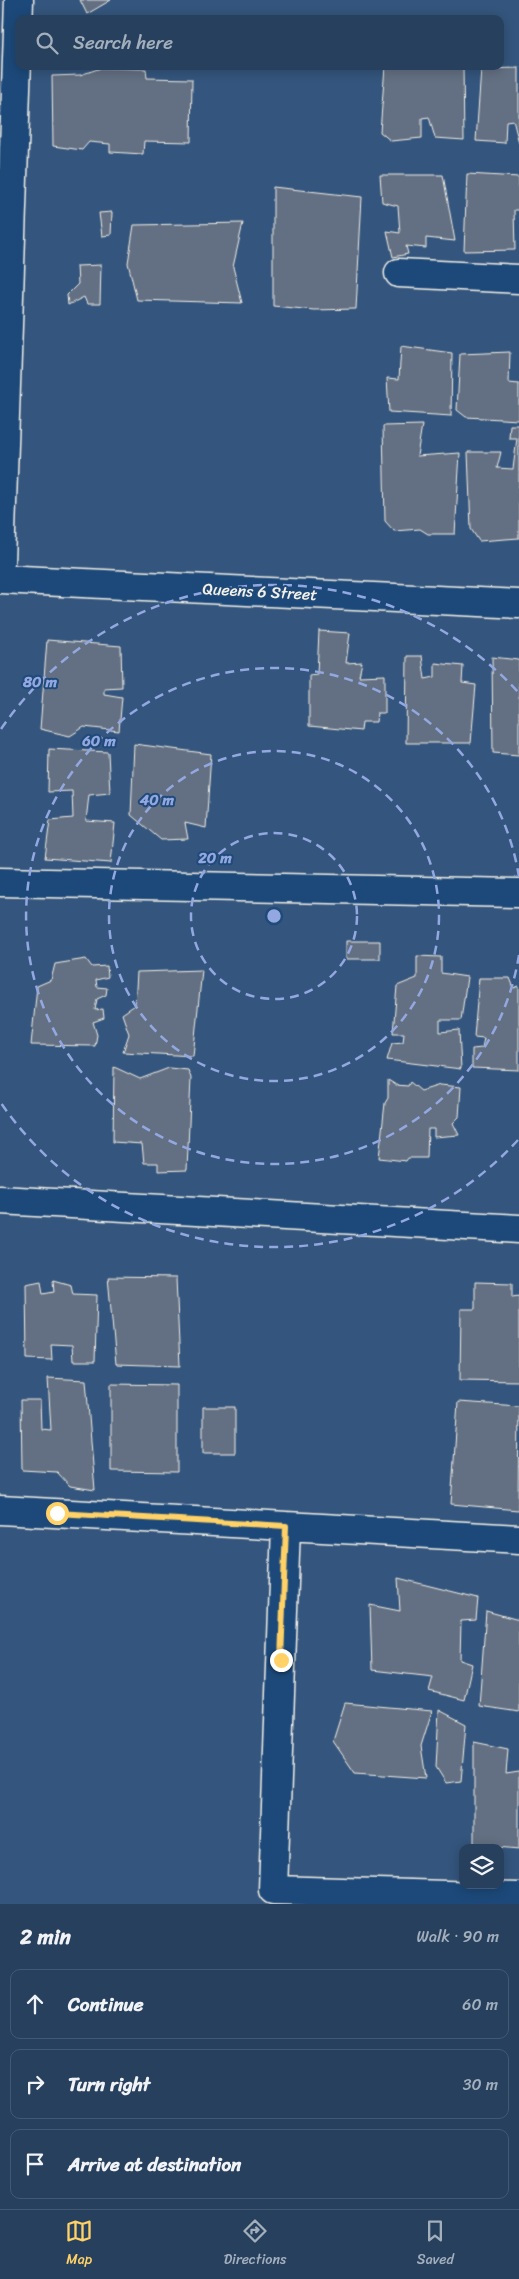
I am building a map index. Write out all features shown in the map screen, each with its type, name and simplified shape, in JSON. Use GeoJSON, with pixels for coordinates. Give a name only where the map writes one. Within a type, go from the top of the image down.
{"type":"FeatureCollection","features":[{"type":"Feature","properties":{"kind":"street"},"geometry":{"type":"LineString","coordinates":[[18,15],[19,0]]}},
{"type":"Feature","properties":{"kind":"street"},"geometry":{"type":"LineString","coordinates":[[0,562],[17,70]]}},
{"type":"Feature","properties":{"kind":"street"},"geometry":{"type":"LineString","coordinates":[[399,273],[519,279]]}},
{"type":"Feature","properties":{"kind":"street","name":"Queens 6 Street"},"geometry":{"type":"LineString","coordinates":[[0,579],[519,604]]}},
{"type":"Feature","properties":{"kind":"street"},"geometry":{"type":"LineString","coordinates":[[0,882],[519,893]]}},
{"type":"Feature","properties":{"kind":"street"},"geometry":{"type":"LineString","coordinates":[[0,1200],[519,1229]]}},
{"type":"Feature","properties":{"kind":"street"},"geometry":{"type":"LineString","coordinates":[[0,1510],[519,1539]]}},
{"type":"Feature","properties":{"kind":"street"},"geometry":{"type":"LineString","coordinates":[[286,1526],[273,1897],[519,1897]]}},
{"type":"Feature","properties":{"kind":"building"},"geometry":{"type":"Polygon","coordinates":[[[80,0],[111,0],[87,14],[80,0]]]}},
{"type":"Feature","properties":{"kind":"building"},"geometry":{"type":"Polygon","coordinates":[[[504,68],[519,68],[519,143],[513,120],[506,121],[505,143],[476,141],[481,70],[504,70],[504,68]]]}},
{"type":"Feature","properties":{"kind":"building"},"geometry":{"type":"Polygon","coordinates":[[[95,70],[146,70],[147,78],[192,79],[191,142],[144,141],[143,154],[110,152],[110,144],[89,142],[82,150],[53,146],[52,76],[80,75],[95,70]]]}},
{"type":"Feature","properties":{"kind":"building"},"geometry":{"type":"Polygon","coordinates":[[[385,70],[463,70],[464,140],[435,138],[429,117],[422,118],[422,138],[391,141],[380,132],[385,70]]]}},
{"type":"Feature","properties":{"kind":"building"},"geometry":{"type":"Polygon","coordinates":[[[467,174],[519,177],[519,210],[514,210],[515,250],[464,251],[467,174]]]}},
{"type":"Feature","properties":{"kind":"building"},"geometry":{"type":"Polygon","coordinates":[[[380,175],[443,175],[455,241],[426,238],[426,248],[406,246],[408,254],[393,257],[387,231],[400,233],[398,206],[382,202],[380,175]]]}},
{"type":"Feature","properties":{"kind":"building"},"geometry":{"type":"Polygon","coordinates":[[[273,187],[362,197],[356,309],[314,310],[273,306],[273,187]]]}},
{"type":"Feature","properties":{"kind":"building"},"geometry":{"type":"Polygon","coordinates":[[[112,212],[111,235],[102,236],[99,213],[112,212]]]}},
{"type":"Feature","properties":{"kind":"building"},"geometry":{"type":"Polygon","coordinates":[[[243,223],[233,267],[242,303],[137,300],[128,263],[134,225],[243,223]]]}},
{"type":"Feature","properties":{"kind":"building"},"geometry":{"type":"Polygon","coordinates":[[[101,265],[100,304],[87,304],[84,297],[68,305],[67,295],[78,284],[77,266],[101,265]]]}},
{"type":"Feature","properties":{"kind":"building"},"geometry":{"type":"Polygon","coordinates":[[[401,346],[452,353],[451,416],[389,412],[387,378],[399,379],[401,346]]]}},
{"type":"Feature","properties":{"kind":"building"},"geometry":{"type":"Polygon","coordinates":[[[510,352],[509,383],[519,384],[519,420],[466,417],[457,410],[460,354],[510,352]]]}},
{"type":"Feature","properties":{"kind":"building"},"geometry":{"type":"Polygon","coordinates":[[[422,425],[417,456],[460,453],[455,534],[428,534],[420,529],[394,531],[385,521],[383,426],[422,425]]]}},
{"type":"Feature","properties":{"kind":"building"},"geometry":{"type":"Polygon","coordinates":[[[510,425],[519,425],[519,538],[479,541],[471,529],[468,452],[501,452],[497,468],[513,469],[517,438],[509,438],[510,425]]]}},
{"type":"Feature","properties":{"kind":"building"},"geometry":{"type":"Polygon","coordinates":[[[319,631],[350,633],[346,663],[362,662],[359,676],[385,675],[385,713],[377,713],[376,722],[362,722],[361,731],[309,726],[309,675],[317,674],[319,631]]]}},
{"type":"Feature","properties":{"kind":"building"},"geometry":{"type":"Polygon","coordinates":[[[47,640],[121,646],[122,687],[104,688],[104,694],[122,697],[119,731],[84,727],[70,736],[40,729],[47,640]]]}},
{"type":"Feature","properties":{"kind":"building"},"geometry":{"type":"Polygon","coordinates":[[[407,656],[422,656],[425,679],[435,677],[435,663],[463,666],[462,683],[476,685],[471,743],[406,743],[407,656]]]}},
{"type":"Feature","properties":{"kind":"building"},"geometry":{"type":"Polygon","coordinates":[[[492,657],[519,660],[519,755],[493,753],[492,657]]]}},
{"type":"Feature","properties":{"kind":"building"},"geometry":{"type":"Polygon","coordinates":[[[134,744],[211,754],[206,828],[185,823],[188,839],[161,840],[131,815],[134,744]]]}},
{"type":"Feature","properties":{"kind":"building"},"geometry":{"type":"Polygon","coordinates":[[[49,749],[108,752],[110,793],[89,795],[86,821],[115,823],[111,863],[45,858],[50,820],[73,818],[72,791],[48,792],[49,749]]]}},
{"type":"Feature","properties":{"kind":"building"},"geometry":{"type":"Polygon","coordinates":[[[346,941],[380,941],[380,959],[346,959],[346,941]]]}},
{"type":"Feature","properties":{"kind":"building"},"geometry":{"type":"Polygon","coordinates":[[[417,956],[441,957],[441,973],[467,977],[461,1020],[440,1020],[440,1032],[459,1030],[461,1069],[387,1060],[392,1043],[403,1042],[404,1033],[393,1033],[397,986],[417,978],[417,956]]]}},
{"type":"Feature","properties":{"kind":"building"},"geometry":{"type":"Polygon","coordinates":[[[86,959],[92,967],[107,966],[108,977],[96,980],[97,987],[107,988],[106,995],[97,999],[95,1010],[103,1009],[104,1018],[93,1022],[97,1035],[95,1046],[31,1045],[37,986],[51,980],[55,964],[86,959]]]}},
{"type":"Feature","properties":{"kind":"building"},"geometry":{"type":"Polygon","coordinates":[[[202,970],[193,1056],[123,1052],[129,1034],[122,1014],[135,1005],[137,972],[202,970]]]}},
{"type":"Feature","properties":{"kind":"building"},"geometry":{"type":"Polygon","coordinates":[[[479,978],[510,978],[514,988],[519,986],[519,1070],[472,1068],[472,1049],[482,1048],[484,1038],[474,1037],[479,978]]]}},
{"type":"Feature","properties":{"kind":"building"},"geometry":{"type":"Polygon","coordinates":[[[114,1067],[140,1079],[169,1068],[188,1070],[191,1078],[187,1170],[158,1171],[158,1163],[144,1163],[142,1144],[113,1142],[114,1067]]]}},
{"type":"Feature","properties":{"kind":"building"},"geometry":{"type":"Polygon","coordinates":[[[388,1080],[396,1085],[408,1086],[410,1082],[421,1091],[440,1085],[461,1087],[459,1117],[453,1123],[459,1135],[434,1137],[434,1129],[428,1129],[427,1158],[408,1158],[406,1161],[379,1158],[385,1103],[388,1098],[388,1080]]]}},
{"type":"Feature","properties":{"kind":"building"},"geometry":{"type":"Polygon","coordinates":[[[108,1277],[176,1278],[180,1366],[116,1364],[108,1277]]]}},
{"type":"Feature","properties":{"kind":"building"},"geometry":{"type":"Polygon","coordinates":[[[53,1280],[71,1285],[73,1294],[97,1295],[95,1361],[73,1361],[72,1345],[51,1344],[52,1360],[27,1359],[26,1284],[41,1281],[43,1294],[54,1292],[53,1280]]]}},
{"type":"Feature","properties":{"kind":"building"},"geometry":{"type":"Polygon","coordinates":[[[475,1282],[512,1283],[512,1297],[519,1296],[519,1381],[460,1380],[461,1309],[475,1309],[475,1282]]]}},
{"type":"Feature","properties":{"kind":"building"},"geometry":{"type":"Polygon","coordinates":[[[48,1378],[86,1380],[95,1490],[70,1486],[57,1472],[22,1470],[21,1400],[40,1400],[41,1429],[51,1430],[48,1378]]]}},
{"type":"Feature","properties":{"kind":"building"},"geometry":{"type":"Polygon","coordinates":[[[111,1384],[177,1385],[177,1472],[111,1471],[111,1384]]]}},
{"type":"Feature","properties":{"kind":"building"},"geometry":{"type":"Polygon","coordinates":[[[458,1402],[519,1406],[518,1510],[451,1504],[458,1402]]]}},
{"type":"Feature","properties":{"kind":"building"},"geometry":{"type":"Polygon","coordinates":[[[203,1407],[235,1407],[235,1453],[203,1453],[203,1407]]]}},
{"type":"Feature","properties":{"kind":"building"},"geometry":{"type":"Polygon","coordinates":[[[398,1578],[478,1598],[476,1620],[461,1621],[460,1660],[472,1664],[464,1700],[429,1691],[433,1677],[372,1670],[370,1605],[400,1611],[398,1578]]]}},
{"type":"Feature","properties":{"kind":"building"},"geometry":{"type":"Polygon","coordinates":[[[486,1611],[519,1620],[519,1712],[479,1706],[486,1611]]]}},
{"type":"Feature","properties":{"kind":"building"},"geometry":{"type":"Polygon","coordinates":[[[345,1703],[432,1711],[421,1746],[426,1778],[355,1773],[333,1741],[345,1703]]]}},
{"type":"Feature","properties":{"kind":"building"},"geometry":{"type":"Polygon","coordinates":[[[439,1710],[466,1724],[461,1781],[446,1783],[436,1767],[439,1710]]]}},
{"type":"Feature","properties":{"kind":"building"},"geometry":{"type":"Polygon","coordinates":[[[474,1742],[508,1749],[506,1774],[519,1772],[519,1849],[504,1848],[504,1844],[474,1844],[474,1742]]]}},
{"type":"Feature","properties":{"kind":"route"},"geometry":{"type":"LineString","coordinates":[[57,1513],[286,1526],[281,1660]]}}]}
